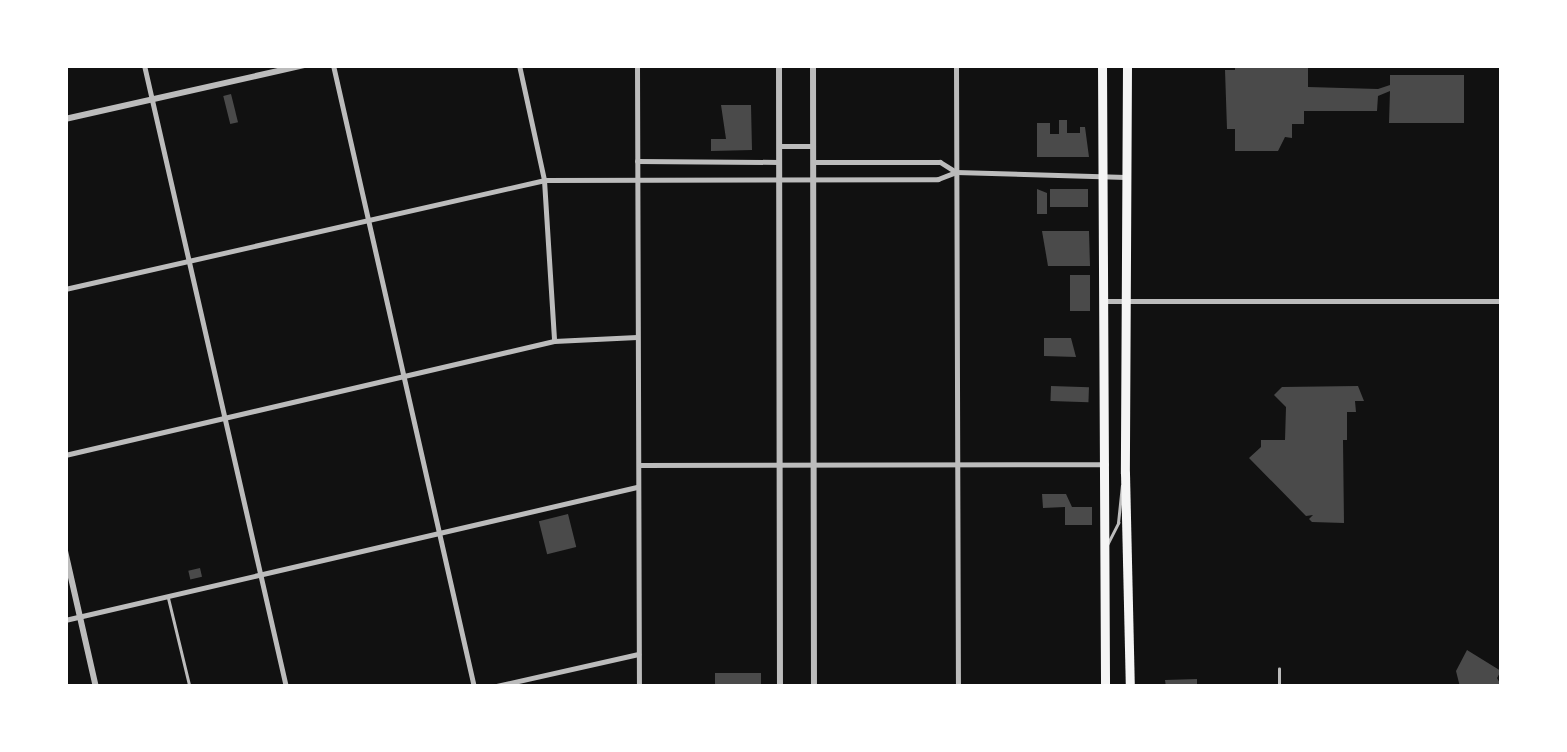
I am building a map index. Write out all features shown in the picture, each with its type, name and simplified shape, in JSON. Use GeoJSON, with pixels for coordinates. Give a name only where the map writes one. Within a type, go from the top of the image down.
{"type":"FeatureCollection","features":[{"type":"Feature","properties":{"kind":"main road"},"geometry":{"type":"LineString","coordinates":[[1102,65],[1105,687]]}},
{"type":"Feature","properties":{"kind":"main road"},"geometry":{"type":"LineString","coordinates":[[1127,65],[1125,473],[1130,687]]}},
{"type":"Feature","properties":{"kind":"street"},"geometry":{"type":"LineString","coordinates":[[144,65],[286,687]]}},
{"type":"Feature","properties":{"kind":"street"},"geometry":{"type":"LineString","coordinates":[[65,119],[304,65]]}},
{"type":"Feature","properties":{"kind":"street"},"geometry":{"type":"LineString","coordinates":[[333,65],[474,687]]}},
{"type":"Feature","properties":{"kind":"street"},"geometry":{"type":"LineString","coordinates":[[519,65],[544,180],[554,341]]}},
{"type":"Feature","properties":{"kind":"street"},"geometry":{"type":"LineString","coordinates":[[637,65],[639,687]]}},
{"type":"Feature","properties":{"kind":"street"},"geometry":{"type":"LineString","coordinates":[[779,65],[780,687]]}},
{"type":"Feature","properties":{"kind":"street"},"geometry":{"type":"LineString","coordinates":[[813,65],[814,687]]}},
{"type":"Feature","properties":{"kind":"street"},"geometry":{"type":"LineString","coordinates":[[956,65],[958,687]]}},
{"type":"Feature","properties":{"kind":"street"},"geometry":{"type":"LineString","coordinates":[[779,146],[813,146]]}},
{"type":"Feature","properties":{"kind":"street"},"geometry":{"type":"LineString","coordinates":[[636,160],[779,162]]}},
{"type":"Feature","properties":{"kind":"street"},"geometry":{"type":"LineString","coordinates":[[813,162],[940,162],[956,172]]}},
{"type":"Feature","properties":{"kind":"street"},"geometry":{"type":"LineString","coordinates":[[65,289],[544,180],[938,179],[956,172],[1126,177]]}},
{"type":"Feature","properties":{"kind":"street"},"geometry":{"type":"LineString","coordinates":[[1103,301],[1502,301]]}},
{"type":"Feature","properties":{"kind":"street"},"geometry":{"type":"LineString","coordinates":[[65,454],[554,341],[637,337]]}},
{"type":"Feature","properties":{"kind":"street"},"geometry":{"type":"LineString","coordinates":[[639,465],[958,468],[1106,464]]}},
{"type":"Feature","properties":{"kind":"street"},"geometry":{"type":"LineString","coordinates":[[65,620],[638,487]]}},
{"type":"Feature","properties":{"kind":"street"},"geometry":{"type":"LineString","coordinates":[[65,551],[96,687]]}},
{"type":"Feature","properties":{"kind":"street"},"geometry":{"type":"LineString","coordinates":[[492,687],[638,654]]}},
{"type":"Feature","properties":{"kind":"lane"},"geometry":{"type":"LineString","coordinates":[[1106,546],[1118,523],[1125,473]]}},
{"type":"Feature","properties":{"kind":"lane"},"geometry":{"type":"LineString","coordinates":[[167,595],[190,687]]}},
{"type":"Feature","properties":{"kind":"lane"},"geometry":{"type":"LineString","coordinates":[[1279,687],[1280,669]]}},
{"type":"Feature","properties":{"kind":"building"},"geometry":{"type":"Polygon","coordinates":[[[1235,65],[1308,65],[1308,87],[1378,89],[1390,85],[1390,75],[1464,75],[1464,123],[1389,123],[1390,91],[1378,96],[1377,111],[1304,111],[1304,124],[1292,124],[1292,138],[1285,137],[1278,151],[1235,151],[1235,129],[1227,129],[1225,70],[1235,70],[1235,65]]]}},
{"type":"Feature","properties":{"kind":"building"},"geometry":{"type":"Polygon","coordinates":[[[231,94],[238,122],[230,124],[223,96],[231,94]]]}},
{"type":"Feature","properties":{"kind":"building"},"geometry":{"type":"Polygon","coordinates":[[[721,105],[751,105],[752,150],[711,151],[711,139],[726,139],[721,105]]]}},
{"type":"Feature","properties":{"kind":"building"},"geometry":{"type":"Polygon","coordinates":[[[1059,120],[1067,120],[1067,133],[1080,133],[1080,127],[1085,127],[1089,157],[1037,157],[1037,123],[1050,123],[1050,134],[1059,134],[1059,120]]]}},
{"type":"Feature","properties":{"kind":"building"},"geometry":{"type":"Polygon","coordinates":[[[1037,189],[1047,193],[1047,214],[1037,214],[1037,189]]]}},
{"type":"Feature","properties":{"kind":"building"},"geometry":{"type":"Polygon","coordinates":[[[1050,189],[1088,189],[1088,207],[1050,207],[1050,189]]]}},
{"type":"Feature","properties":{"kind":"building"},"geometry":{"type":"Polygon","coordinates":[[[1042,231],[1089,231],[1090,266],[1048,266],[1042,231]]]}},
{"type":"Feature","properties":{"kind":"building"},"geometry":{"type":"Polygon","coordinates":[[[1070,275],[1090,275],[1090,311],[1070,311],[1070,275]]]}},
{"type":"Feature","properties":{"kind":"building"},"geometry":{"type":"Polygon","coordinates":[[[1044,338],[1071,338],[1076,357],[1044,356],[1044,338]]]}},
{"type":"Feature","properties":{"kind":"building"},"geometry":{"type":"Polygon","coordinates":[[[1051,386],[1089,387],[1088,402],[1050,401],[1051,386]]]}},
{"type":"Feature","properties":{"kind":"building"},"geometry":{"type":"Polygon","coordinates":[[[1358,386],[1364,401],[1355,401],[1356,412],[1347,412],[1347,440],[1343,440],[1344,523],[1312,522],[1309,519],[1313,515],[1306,516],[1249,458],[1261,447],[1261,440],[1285,440],[1286,407],[1274,395],[1282,387],[1358,386]]]}},
{"type":"Feature","properties":{"kind":"building"},"geometry":{"type":"Polygon","coordinates":[[[1042,494],[1066,494],[1072,507],[1092,507],[1092,525],[1065,525],[1065,507],[1043,508],[1042,494]]]}},
{"type":"Feature","properties":{"kind":"building"},"geometry":{"type":"Polygon","coordinates":[[[568,514],[576,547],[547,554],[539,521],[568,514]]]}},
{"type":"Feature","properties":{"kind":"building"},"geometry":{"type":"Polygon","coordinates":[[[200,568],[202,577],[190,579],[188,571],[200,568]]]}},
{"type":"Feature","properties":{"kind":"building"},"geometry":{"type":"Polygon","coordinates":[[[1467,650],[1501,671],[1497,678],[1502,687],[1460,687],[1456,671],[1467,650]]]}},
{"type":"Feature","properties":{"kind":"building"},"geometry":{"type":"Polygon","coordinates":[[[715,673],[761,673],[761,687],[715,687],[715,673]]]}},
{"type":"Feature","properties":{"kind":"building"},"geometry":{"type":"Polygon","coordinates":[[[1197,679],[1197,687],[1166,687],[1165,680],[1197,679]]]}}]}
